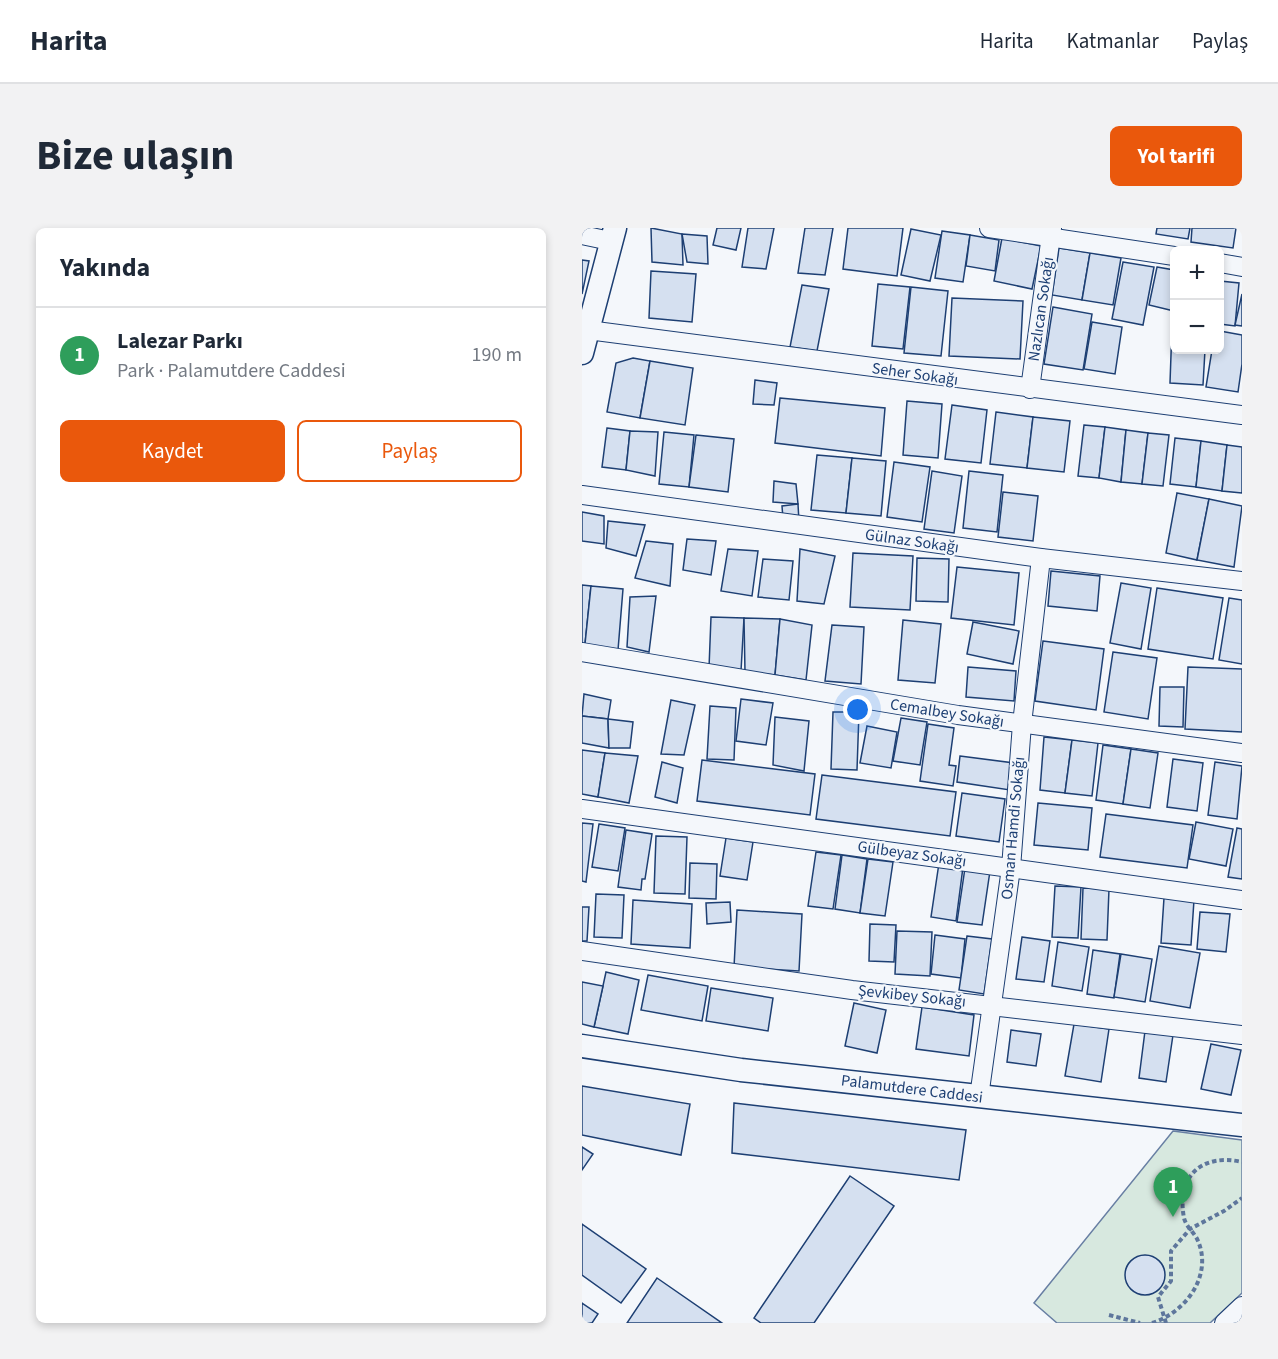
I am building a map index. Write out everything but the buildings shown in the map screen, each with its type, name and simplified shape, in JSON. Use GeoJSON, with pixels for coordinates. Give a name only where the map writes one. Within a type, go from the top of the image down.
{"type":"FeatureCollection","features":[{"type":"Feature","properties":{"kind":"street"},"geometry":{"type":"LineString","coordinates":[[989,228],[1051,232],[1170,255]]}},
{"type":"Feature","properties":{"kind":"street","name":"Nazlıcan Sokağı"},"geometry":{"type":"LineString","coordinates":[[1030,389],[1051,232]]}},
{"type":"Feature","properties":{"kind":"street"},"geometry":{"type":"LineString","coordinates":[[582,235],[612,234],[582,353]]}},
{"type":"Feature","properties":{"kind":"street"},"geometry":{"type":"LineString","coordinates":[[1224,264],[1242,267]]}},
{"type":"Feature","properties":{"kind":"street","name":"Seher Sokağı"},"geometry":{"type":"LineString","coordinates":[[588,330],[1242,415]]}},
{"type":"Feature","properties":{"kind":"street","name":"Gülnaz Sokağı"},"geometry":{"type":"LineString","coordinates":[[582,495],[1041,558],[1242,581]]}},
{"type":"Feature","properties":{"kind":"street","name":"Osman Hamdi Sokağı"},"geometry":{"type":"LineString","coordinates":[[979,1097],[1011,868],[1022,724],[1041,558]]}},
{"type":"Feature","properties":{"kind":"street","name":"Cemalbey Sokağı"},"geometry":{"type":"LineString","coordinates":[[582,652],[1022,724],[1242,753]]}},
{"type":"Feature","properties":{"kind":"street","name":"Gülbeyaz Sokağı"},"geometry":{"type":"LineString","coordinates":[[582,809],[1242,900]]}},
{"type":"Feature","properties":{"kind":"street","name":"Şevkibey Sokağı"},"geometry":{"type":"LineString","coordinates":[[582,951],[852,990],[1242,1035]]}},
{"type":"Feature","properties":{"kind":"street","name":"Palamutdere Caddesi"},"geometry":{"type":"LineString","coordinates":[[582,1046],[741,1070],[1242,1125]]}},
{"type":"Feature","properties":{"kind":"street"},"geometry":{"type":"LineString","coordinates":[[1224,1323],[1242,1306]]}},
{"type":"Feature","properties":{"kind":"path"},"geometry":{"type":"LineString","coordinates":[[1152,1323],[1165,1321],[1194,1293],[1200,1276],[1203,1256],[1198,1239],[1185,1221],[1182,1206],[1184,1188],[1192,1173],[1206,1162],[1227,1158],[1242,1161]]}},
{"type":"Feature","properties":{"kind":"path"},"geometry":{"type":"LineString","coordinates":[[1165,1321],[1158,1297],[1171,1281],[1171,1251],[1190,1229],[1242,1198]]}},
{"type":"Feature","properties":{"kind":"path"},"geometry":{"type":"LineString","coordinates":[[1109,1315],[1140,1323]]}},
{"type":"Feature","properties":{"kind":"shaded area"},"geometry":{"type":"Polygon","coordinates":[[[1173,1131],[1242,1140],[1242,1293],[1210,1323],[1057,1323],[1034,1303],[1173,1131]]]}},
{"type":"Feature","properties":{"kind":"place","name":"Lalezar Parkı"},"geometry":{"type":"Point","coordinates":[1173,1217]}}]}
